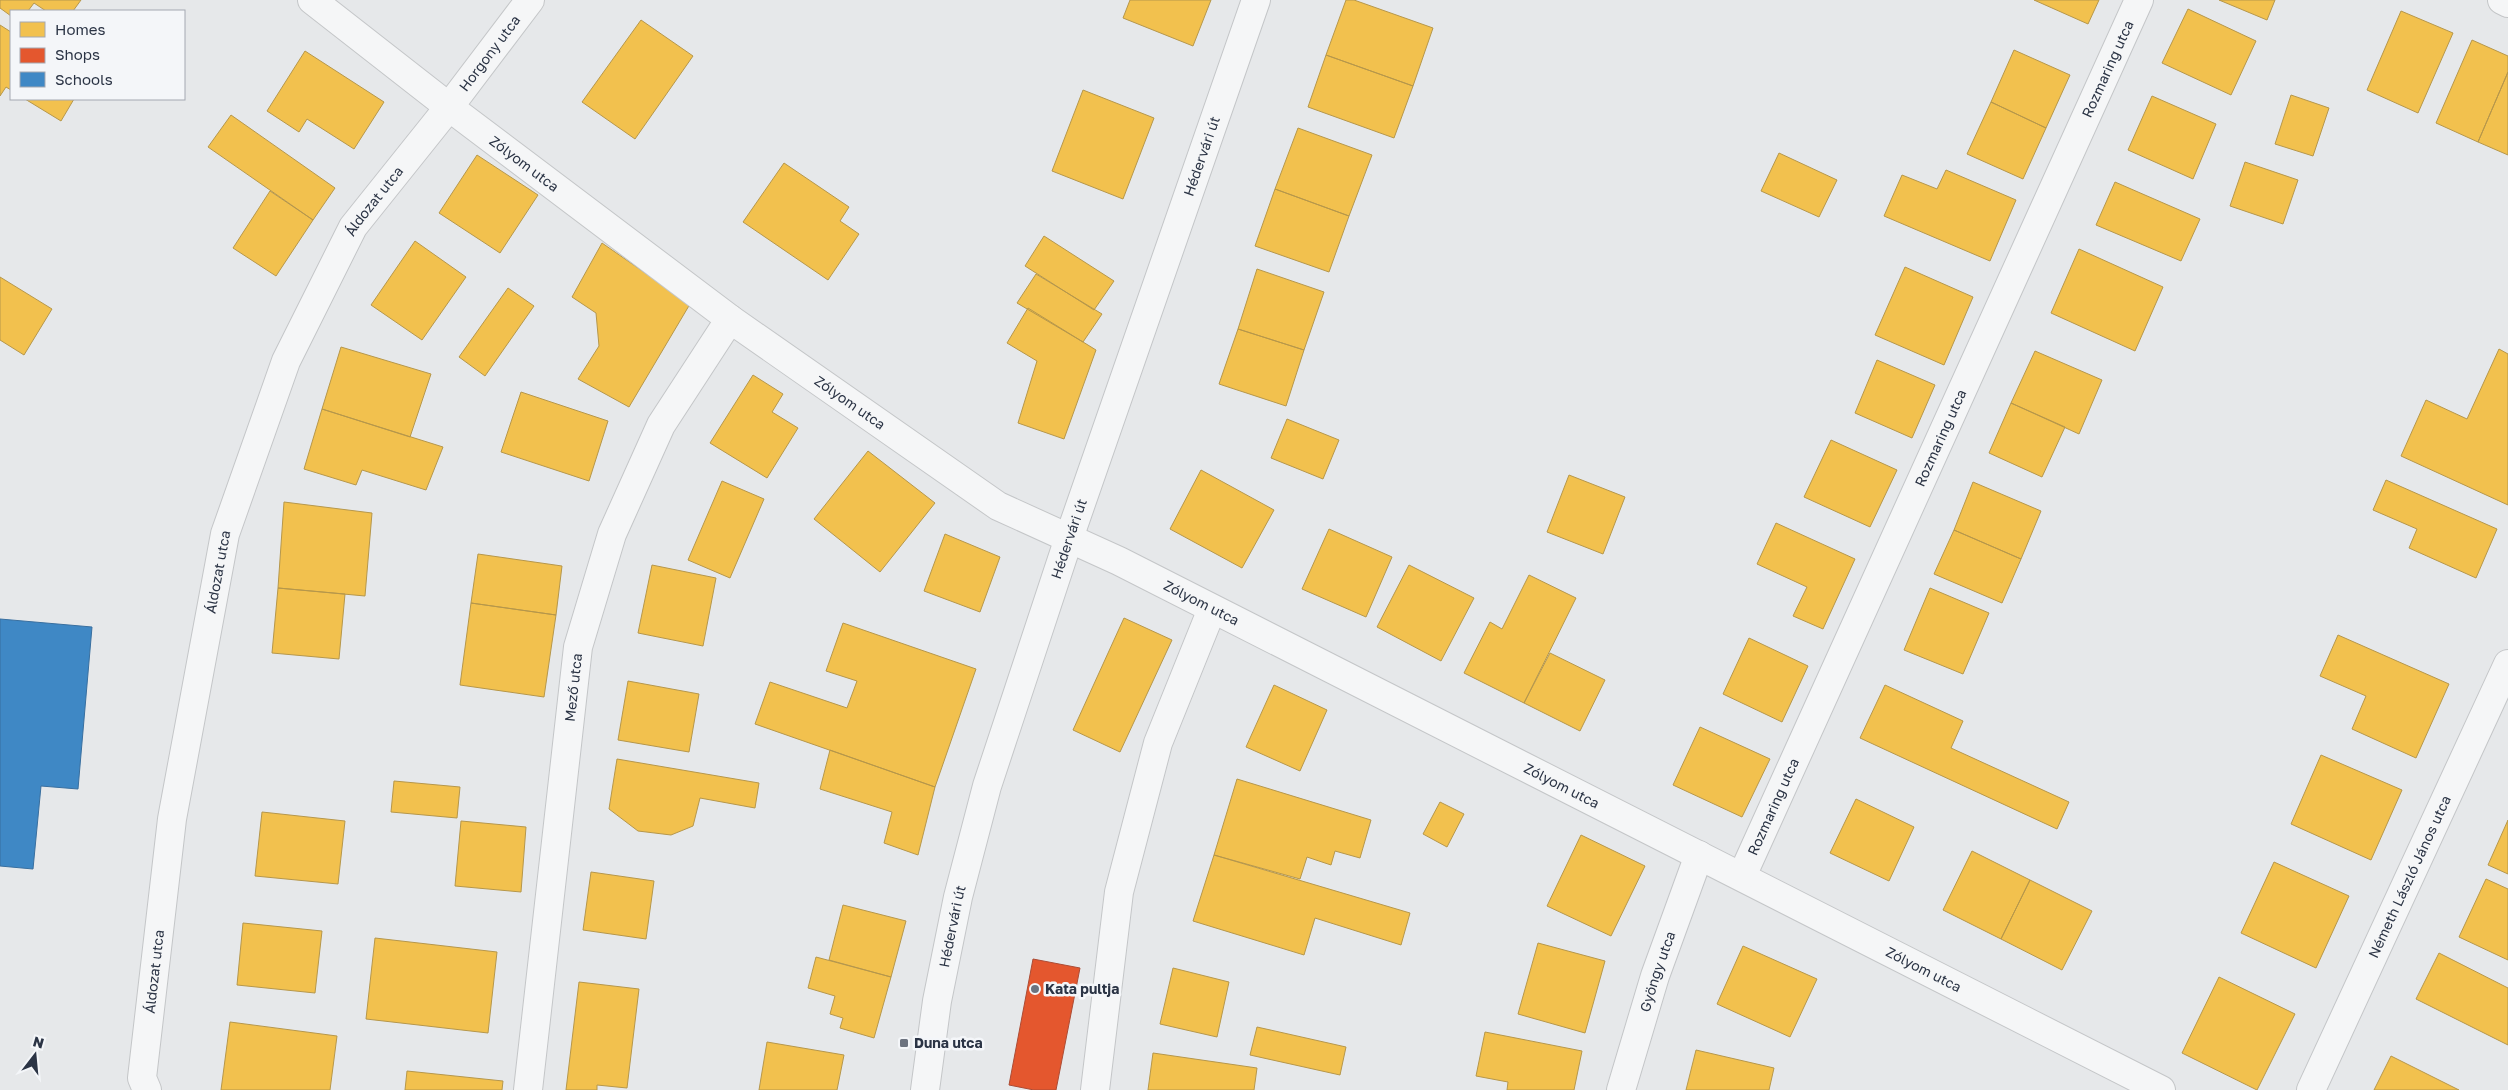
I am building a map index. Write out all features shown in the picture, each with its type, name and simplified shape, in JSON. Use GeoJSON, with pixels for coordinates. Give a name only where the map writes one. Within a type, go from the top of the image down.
{"type":"FeatureCollection","features":[{"type":"Feature","properties":{"kind":"street","name":"Zólyom utca"},"geometry":{"type":"LineString","coordinates":[[312,0],[449,107],[730,319],[998,506],[1069,538],[1212,609],[2161,1090]]}},
{"type":"Feature","properties":{"kind":"street","name":"Horgony utca"},"geometry":{"type":"LineString","coordinates":[[449,107],[530,0]]}},
{"type":"Feature","properties":{"kind":"street","name":"Hédervári út"},"geometry":{"type":"LineString","coordinates":[[925,1090],[937,1001],[960,888],[987,786],[1069,538],[1256,0]]}},
{"type":"Feature","properties":{"kind":"street","name":"Rozmaring utca"},"geometry":{"type":"LineString","coordinates":[[1742,876],[2139,0]]}},
{"type":"Feature","properties":{"kind":"street"},"geometry":{"type":"LineString","coordinates":[[2502,0],[2508,3]]}},
{"type":"Feature","properties":{"kind":"street","name":"Áldozat utca"},"geometry":{"type":"LineString","coordinates":[[147,1090],[142,1078],[172,819],[225,534],[286,361],[353,227],[449,107]]}},
{"type":"Feature","properties":{"kind":"street","name":"Mező utca"},"geometry":{"type":"LineString","coordinates":[[528,1090],[578,647],[612,534],[661,425],[730,319]]}},
{"type":"Feature","properties":{"kind":"street"},"geometry":{"type":"LineString","coordinates":[[1095,1090],[1119,892],[1158,743],[1212,609]]}},
{"type":"Feature","properties":{"kind":"street","name":"Németh László János utca"},"geometry":{"type":"LineString","coordinates":[[2311,1090],[2508,664]]}},
{"type":"Feature","properties":{"kind":"street","name":"Gyöngy utca"},"geometry":{"type":"LineString","coordinates":[[1621,1090],[1655,976],[1699,855]]}},
{"type":"Feature","properties":{"kind":"building: Homes"},"geometry":{"type":"Polygon","coordinates":[[[0,0],[81,0],[74,10],[44,10],[34,3],[29,10],[10,10],[10,15],[0,8],[0,0]]]}},
{"type":"Feature","properties":{"kind":"building: Homes"},"geometry":{"type":"Polygon","coordinates":[[[1130,0],[1211,0],[1193,46],[1123,18],[1130,0]]]}},
{"type":"Feature","properties":{"kind":"building: Homes"},"geometry":{"type":"Polygon","coordinates":[[[1346,0],[1354,0],[1433,28],[1413,86],[1326,55],[1346,0]]]}},
{"type":"Feature","properties":{"kind":"building: Homes"},"geometry":{"type":"Polygon","coordinates":[[[2034,0],[2099,0],[2088,24],[2034,0]]]}},
{"type":"Feature","properties":{"kind":"building: Homes"},"geometry":{"type":"Polygon","coordinates":[[[2219,0],[2275,0],[2267,20],[2219,0]]]}},
{"type":"Feature","properties":{"kind":"building: Homes"},"geometry":{"type":"Polygon","coordinates":[[[2188,9],[2256,41],[2231,95],[2162,63],[2188,9]]]}},
{"type":"Feature","properties":{"kind":"building: Homes"},"geometry":{"type":"Polygon","coordinates":[[[2401,11],[2453,33],[2418,113],[2367,90],[2401,11]]]}},
{"type":"Feature","properties":{"kind":"building: Homes"},"geometry":{"type":"Polygon","coordinates":[[[641,20],[693,56],[635,139],[582,102],[641,20]]]}},
{"type":"Feature","properties":{"kind":"building: Homes"},"geometry":{"type":"Polygon","coordinates":[[[0,25],[10,31],[10,89],[6,87],[0,96],[0,25]]]}},
{"type":"Feature","properties":{"kind":"building: Homes"},"geometry":{"type":"Polygon","coordinates":[[[2472,40],[2508,56],[2508,72],[2478,142],[2436,123],[2472,40]]]}},
{"type":"Feature","properties":{"kind":"building: Homes"},"geometry":{"type":"Polygon","coordinates":[[[2014,50],[2070,75],[2046,128],[1991,102],[2014,50]]]}},
{"type":"Feature","properties":{"kind":"building: Homes"},"geometry":{"type":"Polygon","coordinates":[[[305,51],[384,102],[354,149],[307,119],[299,132],[267,111],[305,51]]]}},
{"type":"Feature","properties":{"kind":"building: Homes"},"geometry":{"type":"Polygon","coordinates":[[[1326,55],[1413,86],[1394,138],[1308,107],[1326,55]]]}},
{"type":"Feature","properties":{"kind":"building: Homes"},"geometry":{"type":"Polygon","coordinates":[[[2508,72],[2508,155],[2478,142],[2508,72]]]}},
{"type":"Feature","properties":{"kind":"building: Homes"},"geometry":{"type":"Polygon","coordinates":[[[1083,90],[1154,118],[1123,199],[1052,171],[1083,90]]]}},
{"type":"Feature","properties":{"kind":"building: Homes"},"geometry":{"type":"Polygon","coordinates":[[[2291,95],[2329,108],[2313,156],[2275,144],[2291,95]]]}},
{"type":"Feature","properties":{"kind":"building: Homes"},"geometry":{"type":"Polygon","coordinates":[[[2152,96],[2216,124],[2193,179],[2128,150],[2152,96]]]}},
{"type":"Feature","properties":{"kind":"building: Homes"},"geometry":{"type":"Polygon","coordinates":[[[27,100],[73,100],[61,121],[27,100]]]}},
{"type":"Feature","properties":{"kind":"building: Homes"},"geometry":{"type":"Polygon","coordinates":[[[1991,102],[2046,128],[2023,179],[1967,154],[1991,102]]]}},
{"type":"Feature","properties":{"kind":"building: Homes"},"geometry":{"type":"Polygon","coordinates":[[[231,115],[335,188],[313,220],[208,147],[231,115]]]}},
{"type":"Feature","properties":{"kind":"building: Homes"},"geometry":{"type":"Polygon","coordinates":[[[1298,128],[1372,155],[1349,216],[1275,189],[1298,128]]]}},
{"type":"Feature","properties":{"kind":"building: Homes"},"geometry":{"type":"Polygon","coordinates":[[[1779,153],[1837,180],[1819,217],[1761,191],[1779,153]]]}},
{"type":"Feature","properties":{"kind":"building: Homes"},"geometry":{"type":"Polygon","coordinates":[[[477,155],[538,195],[500,253],[439,213],[477,155]]]}},
{"type":"Feature","properties":{"kind":"building: Homes"},"geometry":{"type":"Polygon","coordinates":[[[2245,162],[2298,180],[2283,224],[2230,206],[2245,162]]]}},
{"type":"Feature","properties":{"kind":"building: Homes"},"geometry":{"type":"Polygon","coordinates":[[[784,163],[849,207],[840,221],[859,234],[828,280],[743,222],[784,163]]]}},
{"type":"Feature","properties":{"kind":"building: Homes"},"geometry":{"type":"Polygon","coordinates":[[[1946,170],[2016,200],[1990,261],[1884,216],[1902,175],[1937,189],[1946,170]]]}},
{"type":"Feature","properties":{"kind":"building: Homes"},"geometry":{"type":"Polygon","coordinates":[[[2115,182],[2200,219],[2181,261],[2096,225],[2115,182]]]}},
{"type":"Feature","properties":{"kind":"building: Homes"},"geometry":{"type":"Polygon","coordinates":[[[1275,189],[1349,216],[1329,272],[1255,246],[1275,189]]]}},
{"type":"Feature","properties":{"kind":"building: Homes"},"geometry":{"type":"Polygon","coordinates":[[[270,191],[313,220],[276,276],[233,248],[270,191]]]}},
{"type":"Feature","properties":{"kind":"building: Homes"},"geometry":{"type":"Polygon","coordinates":[[[1044,236],[1114,281],[1094,310],[1025,266],[1044,236]]]}},
{"type":"Feature","properties":{"kind":"building: Homes"},"geometry":{"type":"Polygon","coordinates":[[[415,241],[466,277],[422,340],[371,305],[415,241]]]}},
{"type":"Feature","properties":{"kind":"building: Homes"},"geometry":{"type":"Polygon","coordinates":[[[602,243],[690,304],[629,407],[578,379],[599,346],[596,313],[572,297],[602,243]]]}},
{"type":"Feature","properties":{"kind":"building: Homes"},"geometry":{"type":"Polygon","coordinates":[[[2079,249],[2163,287],[2135,351],[2051,313],[2079,249]]]}},
{"type":"Feature","properties":{"kind":"building: Homes"},"geometry":{"type":"Polygon","coordinates":[[[1905,267],[1973,297],[1944,365],[1875,335],[1905,267]]]}},
{"type":"Feature","properties":{"kind":"building: Homes"},"geometry":{"type":"Polygon","coordinates":[[[1257,269],[1324,292],[1304,350],[1238,329],[1257,269]]]}},
{"type":"Feature","properties":{"kind":"building: Homes"},"geometry":{"type":"Polygon","coordinates":[[[1036,274],[1102,314],[1083,342],[1017,303],[1036,274]]]}},
{"type":"Feature","properties":{"kind":"building: Homes"},"geometry":{"type":"Polygon","coordinates":[[[0,277],[52,309],[24,355],[0,340],[0,277]]]}},
{"type":"Feature","properties":{"kind":"building: Homes"},"geometry":{"type":"Polygon","coordinates":[[[508,288],[534,306],[485,376],[459,357],[508,288]]]}},
{"type":"Feature","properties":{"kind":"building: Homes"},"geometry":{"type":"Polygon","coordinates":[[[1028,308],[1096,350],[1064,439],[1018,423],[1037,361],[1007,343],[1028,308]]]}},
{"type":"Feature","properties":{"kind":"building: Homes"},"geometry":{"type":"Polygon","coordinates":[[[1238,329],[1304,350],[1286,406],[1219,384],[1238,329]]]}},
{"type":"Feature","properties":{"kind":"building: Homes"},"geometry":{"type":"Polygon","coordinates":[[[341,347],[431,374],[410,437],[322,409],[341,347]]]}},
{"type":"Feature","properties":{"kind":"building: Homes"},"geometry":{"type":"Polygon","coordinates":[[[2499,349],[2508,354],[2508,505],[2401,456],[2426,400],[2467,419],[2499,349]]]}},
{"type":"Feature","properties":{"kind":"building: Homes"},"geometry":{"type":"Polygon","coordinates":[[[2035,351],[2102,380],[2079,434],[2011,403],[2035,351]]]}},
{"type":"Feature","properties":{"kind":"building: Homes"},"geometry":{"type":"Polygon","coordinates":[[[1877,360],[1935,385],[1912,438],[1855,413],[1877,360]]]}},
{"type":"Feature","properties":{"kind":"building: Homes"},"geometry":{"type":"Polygon","coordinates":[[[753,375],[783,394],[772,412],[798,428],[767,478],[710,443],[753,375]]]}},
{"type":"Feature","properties":{"kind":"building: Homes"},"geometry":{"type":"Polygon","coordinates":[[[521,392],[608,421],[589,481],[501,452],[521,392]]]}},
{"type":"Feature","properties":{"kind":"building: Homes"},"geometry":{"type":"Polygon","coordinates":[[[2011,403],[2065,427],[2042,477],[1989,453],[2011,403]]]}},
{"type":"Feature","properties":{"kind":"building: Homes"},"geometry":{"type":"Polygon","coordinates":[[[322,409],[443,447],[426,490],[362,470],[356,485],[304,469],[322,409]]]}},
{"type":"Feature","properties":{"kind":"building: Homes"},"geometry":{"type":"Polygon","coordinates":[[[1287,419],[1339,440],[1323,479],[1271,458],[1287,419]]]}},
{"type":"Feature","properties":{"kind":"building: Homes"},"geometry":{"type":"Polygon","coordinates":[[[1831,440],[1897,470],[1870,527],[1804,497],[1831,440]]]}},
{"type":"Feature","properties":{"kind":"building: Homes"},"geometry":{"type":"Polygon","coordinates":[[[868,451],[935,503],[880,572],[814,519],[868,451]]]}},
{"type":"Feature","properties":{"kind":"building: Homes"},"geometry":{"type":"Polygon","coordinates":[[[1201,470],[1274,510],[1242,568],[1170,529],[1201,470]]]}},
{"type":"Feature","properties":{"kind":"building: Homes"},"geometry":{"type":"Polygon","coordinates":[[[1569,475],[1625,497],[1603,554],[1547,532],[1569,475]]]}},
{"type":"Feature","properties":{"kind":"building: Homes"},"geometry":{"type":"Polygon","coordinates":[[[2386,480],[2497,529],[2476,578],[2409,548],[2417,529],[2373,510],[2386,480]]]}},
{"type":"Feature","properties":{"kind":"building: Homes"},"geometry":{"type":"Polygon","coordinates":[[[722,481],[764,499],[730,578],[688,560],[722,481]]]}},
{"type":"Feature","properties":{"kind":"building: Homes"},"geometry":{"type":"Polygon","coordinates":[[[1973,482],[2041,511],[2021,559],[1954,530],[1973,482]]]}},
{"type":"Feature","properties":{"kind":"building: Homes"},"geometry":{"type":"Polygon","coordinates":[[[284,502],[372,513],[365,596],[278,588],[284,502]]]}},
{"type":"Feature","properties":{"kind":"building: Homes"},"geometry":{"type":"Polygon","coordinates":[[[1776,523],[1855,559],[1823,629],[1793,616],[1807,587],[1757,564],[1776,523]]]}},
{"type":"Feature","properties":{"kind":"building: Homes"},"geometry":{"type":"Polygon","coordinates":[[[1329,529],[1392,557],[1366,617],[1302,589],[1329,529]]]}},
{"type":"Feature","properties":{"kind":"building: Homes"},"geometry":{"type":"Polygon","coordinates":[[[1954,530],[2021,559],[2002,603],[1934,574],[1954,530]]]}},
{"type":"Feature","properties":{"kind":"building: Homes"},"geometry":{"type":"Polygon","coordinates":[[[945,534],[1000,557],[980,612],[924,591],[945,534]]]}},
{"type":"Feature","properties":{"kind":"building: Homes"},"geometry":{"type":"Polygon","coordinates":[[[478,554],[562,566],[556,615],[471,603],[478,554]]]}},
{"type":"Feature","properties":{"kind":"building: Homes"},"geometry":{"type":"Polygon","coordinates":[[[652,565],[716,578],[703,646],[638,633],[652,565]]]}},
{"type":"Feature","properties":{"kind":"building: Homes"},"geometry":{"type":"Polygon","coordinates":[[[1409,565],[1474,598],[1441,661],[1377,627],[1409,565]]]}},
{"type":"Feature","properties":{"kind":"building: Homes"},"geometry":{"type":"Polygon","coordinates":[[[1529,575],[1576,598],[1524,703],[1464,673],[1490,622],[1502,629],[1529,575]]]}},
{"type":"Feature","properties":{"kind":"building: Homes"},"geometry":{"type":"Polygon","coordinates":[[[278,588],[345,594],[339,659],[272,653],[278,588]]]}},
{"type":"Feature","properties":{"kind":"building: Homes"},"geometry":{"type":"Polygon","coordinates":[[[1930,588],[1989,613],[1963,674],[1904,650],[1930,588]]]}},
{"type":"Feature","properties":{"kind":"building: Homes"},"geometry":{"type":"Polygon","coordinates":[[[471,603],[556,615],[544,697],[460,685],[471,603]]]}},
{"type":"Feature","properties":{"kind":"building: Homes"},"geometry":{"type":"Polygon","coordinates":[[[1124,618],[1172,640],[1120,752],[1073,730],[1124,618]]]}},
{"type":"Feature","properties":{"kind":"building: Homes"},"geometry":{"type":"Polygon","coordinates":[[[843,623],[976,669],[935,787],[755,724],[770,682],[847,708],[857,681],[826,671],[843,623]]]}},
{"type":"Feature","properties":{"kind":"building: Homes"},"geometry":{"type":"Polygon","coordinates":[[[2338,635],[2449,684],[2416,758],[2352,729],[2366,696],[2320,676],[2338,635]]]}},
{"type":"Feature","properties":{"kind":"building: Homes"},"geometry":{"type":"Polygon","coordinates":[[[1749,638],[1808,666],[1782,722],[1723,694],[1749,638]]]}},
{"type":"Feature","properties":{"kind":"building: Homes"},"geometry":{"type":"Polygon","coordinates":[[[1550,653],[1605,680],[1580,731],[1524,703],[1550,653]]]}},
{"type":"Feature","properties":{"kind":"building: Homes"},"geometry":{"type":"Polygon","coordinates":[[[628,681],[699,694],[689,752],[618,740],[628,681]]]}},
{"type":"Feature","properties":{"kind":"building: Homes"},"geometry":{"type":"Polygon","coordinates":[[[1274,685],[1327,710],[1300,771],[1246,747],[1274,685]]]}},
{"type":"Feature","properties":{"kind":"building: Homes"},"geometry":{"type":"Polygon","coordinates":[[[1885,685],[1963,721],[1951,748],[2069,802],[2057,829],[1860,738],[1885,685]]]}},
{"type":"Feature","properties":{"kind":"building: Homes"},"geometry":{"type":"Polygon","coordinates":[[[1700,727],[1770,759],[1742,817],[1673,785],[1700,727]]]}},
{"type":"Feature","properties":{"kind":"building: Homes"},"geometry":{"type":"Polygon","coordinates":[[[830,750],[935,787],[918,855],[884,843],[892,812],[820,789],[830,750]]]}},
{"type":"Feature","properties":{"kind":"building: Homes"},"geometry":{"type":"Polygon","coordinates":[[[2321,755],[2402,790],[2371,860],[2291,824],[2321,755]]]}},
{"type":"Feature","properties":{"kind":"building: Homes"},"geometry":{"type":"Polygon","coordinates":[[[617,759],[759,783],[755,808],[700,798],[693,826],[671,835],[638,831],[609,809],[617,759]]]}},
{"type":"Feature","properties":{"kind":"building: Homes"},"geometry":{"type":"Polygon","coordinates":[[[1237,779],[1371,820],[1360,858],[1335,851],[1331,865],[1307,857],[1300,879],[1214,855],[1237,779]]]}},
{"type":"Feature","properties":{"kind":"building: Homes"},"geometry":{"type":"Polygon","coordinates":[[[394,781],[460,787],[457,818],[391,812],[394,781]]]}},
{"type":"Feature","properties":{"kind":"building: Homes"},"geometry":{"type":"Polygon","coordinates":[[[1856,799],[1914,827],[1889,881],[1830,853],[1856,799]]]}},
{"type":"Feature","properties":{"kind":"building: Homes"},"geometry":{"type":"Polygon","coordinates":[[[1440,802],[1464,814],[1447,847],[1423,834],[1440,802]]]}},
{"type":"Feature","properties":{"kind":"building: Homes"},"geometry":{"type":"Polygon","coordinates":[[[262,812],[345,821],[338,884],[255,876],[262,812]]]}},
{"type":"Feature","properties":{"kind":"building: Homes"},"geometry":{"type":"Polygon","coordinates":[[[2508,820],[2508,874],[2488,865],[2508,820]]]}},
{"type":"Feature","properties":{"kind":"building: Homes"},"geometry":{"type":"Polygon","coordinates":[[[461,821],[526,827],[521,892],[455,886],[461,821]]]}},
{"type":"Feature","properties":{"kind":"building: Homes"},"geometry":{"type":"Polygon","coordinates":[[[1581,835],[1645,866],[1611,936],[1547,906],[1581,835]]]}},
{"type":"Feature","properties":{"kind":"building: Homes"},"geometry":{"type":"Polygon","coordinates":[[[1972,851],[2030,880],[2001,939],[1943,910],[1972,851]]]}},
{"type":"Feature","properties":{"kind":"building: Homes"},"geometry":{"type":"Polygon","coordinates":[[[1214,855],[1410,913],[1401,945],[1315,918],[1304,955],[1193,921],[1214,855]]]}},
{"type":"Feature","properties":{"kind":"building: Homes"},"geometry":{"type":"Polygon","coordinates":[[[2274,862],[2349,896],[2316,968],[2241,933],[2274,862]]]}},
{"type":"Feature","properties":{"kind":"building: Homes"},"geometry":{"type":"Polygon","coordinates":[[[591,872],[654,881],[646,939],[583,930],[591,872]]]}},
{"type":"Feature","properties":{"kind":"building: Homes"},"geometry":{"type":"Polygon","coordinates":[[[2486,879],[2508,889],[2508,960],[2459,937],[2486,879]]]}},
{"type":"Feature","properties":{"kind":"building: Homes"},"geometry":{"type":"Polygon","coordinates":[[[2030,880],[2092,911],[2062,970],[2001,939],[2030,880]]]}},
{"type":"Feature","properties":{"kind":"building: Homes"},"geometry":{"type":"Polygon","coordinates":[[[843,905],[906,921],[891,977],[829,960],[843,905]]]}},
{"type":"Feature","properties":{"kind":"building: Homes"},"geometry":{"type":"Polygon","coordinates":[[[243,923],[322,931],[315,993],[237,985],[243,923]]]}},
{"type":"Feature","properties":{"kind":"building: Homes"},"geometry":{"type":"Polygon","coordinates":[[[375,938],[497,952],[488,1033],[366,1019],[375,938]]]}},
{"type":"Feature","properties":{"kind":"building: Homes"},"geometry":{"type":"Polygon","coordinates":[[[1538,943],[1605,961],[1585,1033],[1518,1014],[1538,943]]]}},
{"type":"Feature","properties":{"kind":"building: Homes"},"geometry":{"type":"Polygon","coordinates":[[[1743,946],[1817,979],[1790,1037],[1717,1004],[1743,946]]]}},
{"type":"Feature","properties":{"kind":"building: Homes"},"geometry":{"type":"Polygon","coordinates":[[[2439,953],[2508,988],[2508,1045],[2416,999],[2439,953]]]}},
{"type":"Feature","properties":{"kind":"building: Homes"},"geometry":{"type":"Polygon","coordinates":[[[816,957],[891,977],[874,1038],[840,1028],[843,1018],[830,1014],[835,996],[808,988],[816,957]]]}},
{"type":"Feature","properties":{"kind":"building: Homes"},"geometry":{"type":"Polygon","coordinates":[[[1173,968],[1229,982],[1217,1037],[1160,1024],[1173,968]]]}},
{"type":"Feature","properties":{"kind":"building: Homes"},"geometry":{"type":"Polygon","coordinates":[[[2219,977],[2295,1014],[2257,1090],[2182,1053],[2219,977]]]}},
{"type":"Feature","properties":{"kind":"building: Homes"},"geometry":{"type":"Polygon","coordinates":[[[579,982],[639,989],[627,1088],[597,1085],[597,1090],[566,1090],[579,982]]]}},
{"type":"Feature","properties":{"kind":"building: Homes"},"geometry":{"type":"Polygon","coordinates":[[[230,1022],[337,1036],[330,1090],[221,1090],[230,1022]]]}},
{"type":"Feature","properties":{"kind":"building: Homes"},"geometry":{"type":"Polygon","coordinates":[[[1257,1027],[1346,1047],[1340,1075],[1250,1055],[1257,1027]]]}},
{"type":"Feature","properties":{"kind":"building: Homes"},"geometry":{"type":"Polygon","coordinates":[[[1485,1032],[1582,1051],[1574,1090],[1507,1090],[1508,1082],[1476,1076],[1485,1032]]]}},
{"type":"Feature","properties":{"kind":"building: Homes"},"geometry":{"type":"Polygon","coordinates":[[[767,1042],[844,1055],[837,1090],[759,1090],[767,1042]]]}},
{"type":"Feature","properties":{"kind":"building: Homes"},"geometry":{"type":"Polygon","coordinates":[[[1696,1050],[1774,1068],[1769,1090],[1686,1090],[1696,1050]]]}},
{"type":"Feature","properties":{"kind":"building: Homes"},"geometry":{"type":"Polygon","coordinates":[[[1153,1053],[1257,1068],[1254,1090],[1148,1090],[1153,1053]]]}},
{"type":"Feature","properties":{"kind":"building: Homes"},"geometry":{"type":"Polygon","coordinates":[[[2391,1056],[2459,1090],[2374,1090],[2391,1056]]]}},
{"type":"Feature","properties":{"kind":"building: Homes"},"geometry":{"type":"Polygon","coordinates":[[[407,1071],[503,1081],[502,1090],[405,1090],[407,1071]]]}},
{"type":"Feature","properties":{"kind":"building: Shops"},"geometry":{"type":"Polygon","coordinates":[[[1033,959],[1080,968],[1056,1090],[1034,1090],[1009,1085],[1033,959]]]}},
{"type":"Feature","properties":{"kind":"building: Schools"},"geometry":{"type":"Polygon","coordinates":[[[0,619],[92,627],[78,789],[41,786],[33,869],[0,866],[0,619]]]}},
{"type":"Feature","properties":{"kind":"place","name":"Kata pultja"},"geometry":{"type":"Point","coordinates":[1035,989]}},
{"type":"Feature","properties":{"kind":"place","name":"Duna utca"},"geometry":{"type":"Point","coordinates":[904,1043]}}]}
